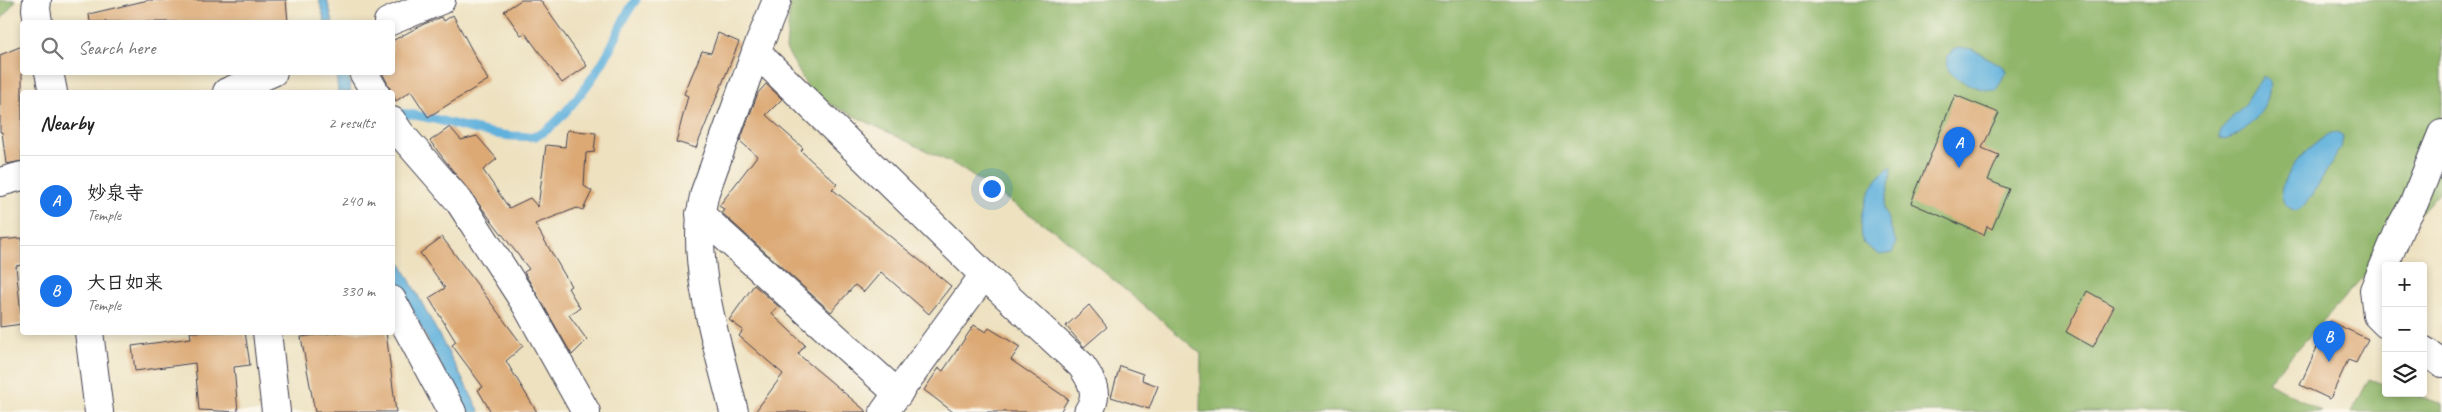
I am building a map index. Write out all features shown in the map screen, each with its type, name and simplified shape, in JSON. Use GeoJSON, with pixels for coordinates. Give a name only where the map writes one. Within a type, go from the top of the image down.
{"type":"FeatureCollection","features":[{"type":"Feature","properties":{"kind":"street"},"geometry":{"type":"LineString","coordinates":[[37,0],[38,20]]}},
{"type":"Feature","properties":{"kind":"street"},"geometry":{"type":"LineString","coordinates":[[393,20],[441,0]]}},
{"type":"Feature","properties":{"kind":"street"},"geometry":{"type":"LineString","coordinates":[[734,412],[702,274],[700,214],[705,192],[777,0]]}},
{"type":"Feature","properties":{"kind":"street"},"geometry":{"type":"LineString","coordinates":[[756,52],[984,275],[1081,365],[1091,378],[1094,394],[1093,405],[1088,412]]}},
{"type":"Feature","properties":{"kind":"street"},"geometry":{"type":"LineString","coordinates":[[50,75],[53,90]]}},
{"type":"Feature","properties":{"kind":"street"},"geometry":{"type":"LineString","coordinates":[[232,90],[266,75]]}},
{"type":"Feature","properties":{"kind":"street"},"geometry":{"type":"LineString","coordinates":[[365,75],[374,90]]}},
{"type":"Feature","properties":{"kind":"street"},"geometry":{"type":"LineString","coordinates":[[395,126],[459,201],[525,303],[586,412]]}},
{"type":"Feature","properties":{"kind":"street"},"geometry":{"type":"LineString","coordinates":[[2382,320],[2377,315],[2374,290],[2400,228],[2414,202],[2442,134]]}},
{"type":"Feature","properties":{"kind":"street"},"geometry":{"type":"LineString","coordinates":[[0,182],[20,177]]}},
{"type":"Feature","properties":{"kind":"street"},"geometry":{"type":"LineString","coordinates":[[700,214],[891,403],[984,275]]}},
{"type":"Feature","properties":{"kind":"street"},"geometry":{"type":"LineString","coordinates":[[395,306],[452,412]]}},
{"type":"Feature","properties":{"kind":"street"},"geometry":{"type":"LineString","coordinates":[[89,335],[99,412]]}},
{"type":"Feature","properties":{"kind":"street"},"geometry":{"type":"LineString","coordinates":[[267,335],[276,412]]}},
{"type":"Feature","properties":{"kind":"street"},"geometry":{"type":"LineString","coordinates":[[2426,352],[2442,363]]}},
{"type":"Feature","properties":{"kind":"green space"},"geometry":{"type":"Polygon","coordinates":[[[0,0],[16,0],[0,21],[0,0]]]}},
{"type":"Feature","properties":{"kind":"green space"},"geometry":{"type":"Polygon","coordinates":[[[793,0],[2442,0],[2442,189],[2268,382],[2322,412],[1200,412],[1201,354],[1059,234],[956,165],[813,96],[786,49],[790,4],[793,0]]]}},
{"type":"Feature","properties":{"kind":"green space"},"geometry":{"type":"Polygon","coordinates":[[[2369,379],[2382,384],[2382,397],[2422,397],[2442,404],[2442,412],[2352,412],[2369,379]]]}},
{"type":"Feature","properties":{"kind":"water"},"geometry":{"type":"Polygon","coordinates":[[[319,0],[327,0],[332,20],[324,20],[319,0]]]}},
{"type":"Feature","properties":{"kind":"water"},"geometry":{"type":"Polygon","coordinates":[[[1959,47],[1972,49],[2004,67],[2006,72],[1996,90],[1970,85],[1948,70],[1947,58],[1953,49],[1959,47]]]}},
{"type":"Feature","properties":{"kind":"water"},"geometry":{"type":"Polygon","coordinates":[[[336,75],[348,75],[351,90],[338,90],[336,75]]]}},
{"type":"Feature","properties":{"kind":"water"},"geometry":{"type":"Polygon","coordinates":[[[2263,76],[2269,80],[2269,89],[2267,99],[2257,117],[2250,125],[2233,136],[2225,140],[2219,138],[2220,130],[2246,103],[2263,76]]]}},
{"type":"Feature","properties":{"kind":"water"},"geometry":{"type":"Polygon","coordinates":[[[2338,132],[2343,136],[2341,148],[2305,205],[2296,211],[2285,203],[2281,192],[2285,180],[2292,167],[2315,144],[2338,132]]]}},
{"type":"Feature","properties":{"kind":"water"},"geometry":{"type":"Polygon","coordinates":[[[1892,167],[1892,170],[1884,208],[1896,243],[1892,253],[1880,255],[1864,244],[1861,224],[1866,201],[1876,181],[1892,167]]]}},
{"type":"Feature","properties":{"kind":"water"},"geometry":{"type":"Polygon","coordinates":[[[395,253],[480,412],[465,412],[395,277],[395,253]]]}},
{"type":"Feature","properties":{"kind":"building"},"geometry":{"type":"Polygon","coordinates":[[[148,0],[286,0],[288,20],[90,20],[89,14],[148,0]]]}},
{"type":"Feature","properties":{"kind":"building"},"geometry":{"type":"Polygon","coordinates":[[[521,0],[540,0],[587,66],[562,83],[525,33],[521,35],[504,11],[521,0]]]}},
{"type":"Feature","properties":{"kind":"building"},"geometry":{"type":"Polygon","coordinates":[[[453,15],[488,80],[428,117],[411,91],[396,101],[395,90],[391,90],[383,75],[395,75],[395,39],[442,17],[444,21],[453,15]]]}},
{"type":"Feature","properties":{"kind":"building"},"geometry":{"type":"Polygon","coordinates":[[[718,33],[739,42],[696,148],[676,142],[688,96],[684,94],[702,51],[711,53],[718,33]]]}},
{"type":"Feature","properties":{"kind":"building"},"geometry":{"type":"Polygon","coordinates":[[[20,47],[22,90],[20,90],[20,161],[6,164],[2,132],[0,132],[0,55],[20,47]]]}},
{"type":"Feature","properties":{"kind":"building"},"geometry":{"type":"Polygon","coordinates":[[[766,84],[782,99],[766,115],[803,148],[801,151],[837,184],[832,189],[951,286],[929,314],[881,272],[864,292],[855,285],[831,312],[722,213],[724,209],[719,206],[757,156],[740,141],[758,93],[766,84]]]}},
{"type":"Feature","properties":{"kind":"building"},"geometry":{"type":"Polygon","coordinates":[[[1955,95],[1999,113],[1982,148],[1999,155],[1988,180],[2009,189],[1992,229],[1987,226],[1984,235],[1911,203],[1955,95]]]}},
{"type":"Feature","properties":{"kind":"building"},"geometry":{"type":"Polygon","coordinates":[[[450,127],[461,140],[477,136],[497,159],[483,170],[509,208],[530,198],[538,207],[546,145],[565,147],[567,130],[596,133],[594,152],[586,153],[584,186],[592,191],[583,210],[577,208],[535,224],[571,286],[568,288],[580,308],[569,315],[587,340],[572,355],[524,272],[529,269],[430,141],[450,127]]]}},
{"type":"Feature","properties":{"kind":"building"},"geometry":{"type":"Polygon","coordinates":[[[442,237],[523,346],[506,361],[537,412],[491,412],[478,390],[483,387],[452,345],[456,342],[429,298],[445,288],[420,253],[442,237]]]}},
{"type":"Feature","properties":{"kind":"building"},"geometry":{"type":"Polygon","coordinates":[[[20,238],[20,265],[16,266],[20,324],[0,327],[0,240],[20,238]]]}},
{"type":"Feature","properties":{"kind":"building"},"geometry":{"type":"Polygon","coordinates":[[[754,285],[778,306],[772,314],[805,345],[798,354],[867,412],[755,412],[783,374],[739,336],[743,330],[729,320],[754,285]]]}},
{"type":"Feature","properties":{"kind":"building"},"geometry":{"type":"Polygon","coordinates":[[[2087,291],[2114,306],[2093,347],[2066,332],[2087,291]]]}},
{"type":"Feature","properties":{"kind":"building"},"geometry":{"type":"Polygon","coordinates":[[[1089,305],[1107,327],[1084,347],[1066,326],[1089,305]]]}},
{"type":"Feature","properties":{"kind":"building"},"geometry":{"type":"Polygon","coordinates":[[[2329,321],[2368,339],[2356,363],[2348,360],[2330,399],[2300,385],[2329,321]]]}},
{"type":"Feature","properties":{"kind":"building"},"geometry":{"type":"Polygon","coordinates":[[[974,325],[986,332],[989,328],[1020,347],[1011,360],[1068,399],[1060,412],[953,412],[924,390],[939,368],[943,371],[974,325]]]}},
{"type":"Feature","properties":{"kind":"building"},"geometry":{"type":"Polygon","coordinates":[[[190,335],[245,335],[250,365],[234,367],[238,412],[199,410],[195,363],[135,371],[132,346],[191,338],[190,335]]]}},
{"type":"Feature","properties":{"kind":"building"},"geometry":{"type":"Polygon","coordinates":[[[317,335],[386,335],[396,412],[315,412],[301,337],[317,335]]]}},
{"type":"Feature","properties":{"kind":"building"},"geometry":{"type":"Polygon","coordinates":[[[1120,366],[1143,374],[1142,380],[1158,386],[1149,409],[1111,397],[1120,366]]]}},
{"type":"Feature","properties":{"kind":"waterway"},"geometry":{"type":"LineString","coordinates":[[399,113],[427,117],[469,128],[512,136],[535,136],[544,132],[578,98],[606,57],[625,17],[636,0]]}},
{"type":"Feature","properties":{"kind":"place","name":"妙泉寺"},"geometry":{"type":"Point","coordinates":[1959,168]}},
{"type":"Feature","properties":{"kind":"place","name":"大日如来"},"geometry":{"type":"Point","coordinates":[2329,362]}}]}
